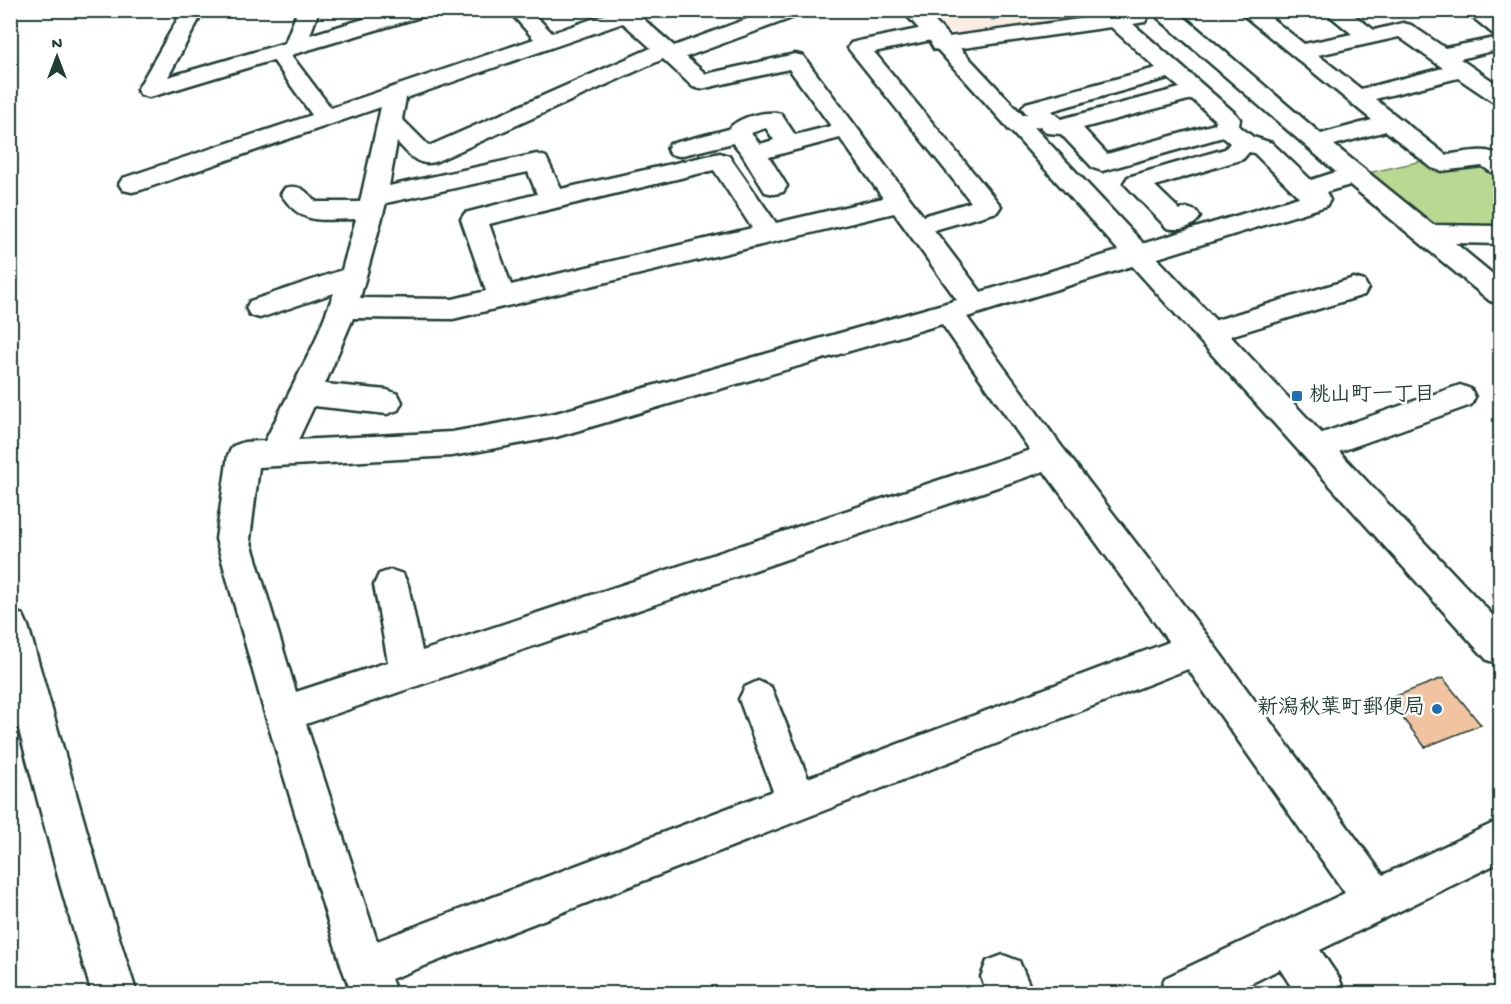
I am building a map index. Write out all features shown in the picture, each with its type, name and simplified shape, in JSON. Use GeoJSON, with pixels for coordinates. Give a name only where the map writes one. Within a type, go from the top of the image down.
{"type":"FeatureCollection","features":[{"type":"Feature","properties":{"kind":"street"},"geometry":{"type":"LineString","coordinates":[[194,10],[149,90],[419,10]]}},
{"type":"Feature","properties":{"kind":"street"},"geometry":{"type":"LineString","coordinates":[[286,50],[309,10]]}},
{"type":"Feature","properties":{"kind":"street"},"geometry":{"type":"LineString","coordinates":[[518,10],[548,41]]}},
{"type":"Feature","properties":{"kind":"street"},"geometry":{"type":"LineString","coordinates":[[389,120],[426,157],[668,52],[792,10]]}},
{"type":"Feature","properties":{"kind":"street"},"geometry":{"type":"LineString","coordinates":[[912,10],[1500,648]]}},
{"type":"Feature","properties":{"kind":"street"},"geometry":{"type":"LineString","coordinates":[[1247,10],[1441,163],[1487,158],[1500,167]]}},
{"type":"Feature","properties":{"kind":"street"},"geometry":{"type":"LineString","coordinates":[[1334,10],[1370,37]]}},
{"type":"Feature","properties":{"kind":"street"},"geometry":{"type":"LineString","coordinates":[[1474,10],[1500,28]]}},
{"type":"Feature","properties":{"kind":"street"},"geometry":{"type":"LineString","coordinates":[[132,184],[636,12],[668,52],[701,82],[795,60],[916,225],[962,308],[1051,456],[1195,650],[1375,900]]}},
{"type":"Feature","properties":{"kind":"street"},"geometry":{"type":"LineString","coordinates":[[916,225],[988,206],[859,48],[1175,12],[1354,175],[1500,294]]}},
{"type":"Feature","properties":{"kind":"street"},"geometry":{"type":"LineString","coordinates":[[1125,16],[1173,70],[1228,119],[1235,135],[1234,154],[1137,183],[1176,222],[1196,226],[1317,200]]}},
{"type":"Feature","properties":{"kind":"street"},"geometry":{"type":"LineString","coordinates":[[1300,52],[1403,30],[1500,96]]}},
{"type":"Feature","properties":{"kind":"street"},"geometry":{"type":"LineString","coordinates":[[1441,56],[1500,43]]}},
{"type":"Feature","properties":{"kind":"street"},"geometry":{"type":"LineString","coordinates":[[286,50],[326,118]]}},
{"type":"Feature","properties":{"kind":"street"},"geometry":{"type":"LineString","coordinates":[[1173,70],[1034,108],[1055,121],[1102,163],[1235,135],[1263,148],[1317,200]]}},
{"type":"Feature","properties":{"kind":"street"},"geometry":{"type":"LineString","coordinates":[[1356,97],[1461,70]]}},
{"type":"Feature","properties":{"kind":"street"},"geometry":{"type":"LineString","coordinates":[[1017,125],[1055,121],[1196,91]]}},
{"type":"Feature","properties":{"kind":"street"},"geometry":{"type":"LineString","coordinates":[[276,452],[343,308],[372,204],[395,94]]}},
{"type":"Feature","properties":{"kind":"street"},"geometry":{"type":"LineString","coordinates":[[560,197],[559,177],[745,124],[773,119],[788,144]]}},
{"type":"Feature","properties":{"kind":"street"},"geometry":{"type":"LineString","coordinates":[[1318,142],[1389,123]]}},
{"type":"Feature","properties":{"kind":"street"},"geometry":{"type":"LineString","coordinates":[[745,124],[754,153],[774,186]]}},
{"type":"Feature","properties":{"kind":"street"},"geometry":{"type":"LineString","coordinates":[[754,153],[846,129]]}},
{"type":"Feature","properties":{"kind":"street"},"geometry":{"type":"LineString","coordinates":[[502,298],[474,219],[560,197],[720,161],[769,233]]}},
{"type":"Feature","properties":{"kind":"street"},"geometry":{"type":"LineString","coordinates":[[294,194],[309,210],[372,204],[537,162],[560,197]]}},
{"type":"Feature","properties":{"kind":"street"},"geometry":{"type":"LineString","coordinates":[[1317,200],[1312,188],[1354,175]]}},
{"type":"Feature","properties":{"kind":"street"},"geometry":{"type":"LineString","coordinates":[[1195,650],[797,801],[369,981],[284,714],[233,539],[244,454],[452,444],[556,425],[962,308],[1137,254],[1196,226],[1290,192],[1296,179]]}},
{"type":"Feature","properties":{"kind":"street"},"geometry":{"type":"LineString","coordinates":[[343,308],[453,309],[900,203]]}},
{"type":"Feature","properties":{"kind":"street"},"geometry":{"type":"LineString","coordinates":[[1427,234],[1500,235]]}},
{"type":"Feature","properties":{"kind":"street"},"geometry":{"type":"LineString","coordinates":[[260,308],[353,276]]}},
{"type":"Feature","properties":{"kind":"street"},"geometry":{"type":"LineString","coordinates":[[1210,332],[1354,288]]}},
{"type":"Feature","properties":{"kind":"street"},"geometry":{"type":"LineString","coordinates":[[304,393],[387,402]]}},
{"type":"Feature","properties":{"kind":"street"},"geometry":{"type":"LineString","coordinates":[[1316,448],[1460,397]]}},
{"type":"Feature","properties":{"kind":"street"},"geometry":{"type":"LineString","coordinates":[[284,714],[1051,456]]}},
{"type":"Feature","properties":{"kind":"street"},"geometry":{"type":"LineString","coordinates":[[391,585],[408,672]]}},
{"type":"Feature","properties":{"kind":"street"},"geometry":{"type":"LineString","coordinates":[[10,626],[81,885],[115,993]]}},
{"type":"Feature","properties":{"kind":"street"},"geometry":{"type":"LineString","coordinates":[[758,699],[797,801]]}},
{"type":"Feature","properties":{"kind":"street"},"geometry":{"type":"LineString","coordinates":[[1181,993],[1500,841]]}},
{"type":"Feature","properties":{"kind":"street"},"geometry":{"type":"LineString","coordinates":[[1288,942],[1323,993]]}},
{"type":"Feature","properties":{"kind":"shaded area"},"geometry":{"type":"Polygon","coordinates":[[[1113,10],[1116,13],[966,33],[949,32],[930,11],[1113,10]]]}},
{"type":"Feature","properties":{"kind":"green space"},"geometry":{"type":"Polygon","coordinates":[[[1484,156],[1500,168],[1500,232],[1429,232],[1359,175],[1440,157],[1484,156]]]}},
{"type":"Feature","properties":{"kind":"water"},"geometry":{"type":"Polygon","coordinates":[[[986,11],[1064,11],[992,20],[986,11]]]}},
{"type":"Feature","properties":{"kind":"building"},"geometry":{"type":"Polygon","coordinates":[[[1443,678],[1481,725],[1425,747],[1388,699],[1443,678]]]}},
{"type":"Feature","properties":{"kind":"place","name":"桃山町一丁目"},"geometry":{"type":"Point","coordinates":[1297,396]}},
{"type":"Feature","properties":{"kind":"place","name":"新潟秋葉町郵便局"},"geometry":{"type":"Point","coordinates":[1437,709]}}]}
